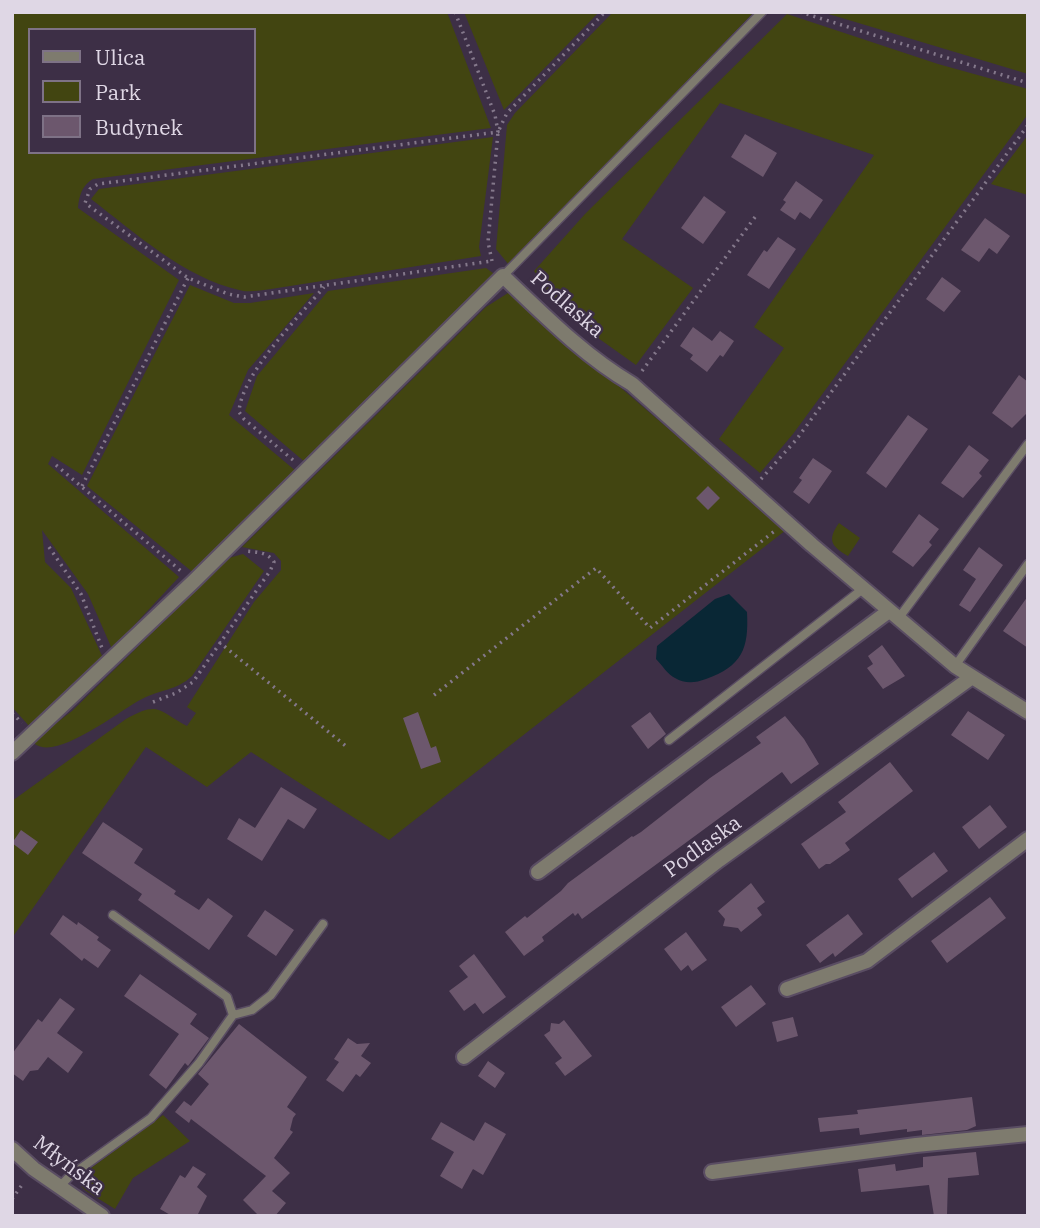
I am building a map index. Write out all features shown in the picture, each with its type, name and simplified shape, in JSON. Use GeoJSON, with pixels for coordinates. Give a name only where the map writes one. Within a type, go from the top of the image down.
{"type":"FeatureCollection","features":[{"type":"Feature","properties":{"kind":"street","name":"Podlaska"},"geometry":{"type":"LineString","coordinates":[[503,276],[538,310],[602,364],[632,384],[751,491],[955,666],[1028,712]]}},
{"type":"Feature","properties":{"kind":"street"},"geometry":{"type":"LineString","coordinates":[[12,753],[194,581],[503,276]]}},
{"type":"Feature","properties":{"kind":"street"},"geometry":{"type":"LineString","coordinates":[[538,872],[894,615]]}},
{"type":"Feature","properties":{"kind":"street","name":"Podlaska"},"geometry":{"type":"LineString","coordinates":[[464,1057],[719,860],[972,677]]}},
{"type":"Feature","properties":{"kind":"street"},"geometry":{"type":"LineString","coordinates":[[787,989],[867,961],[1028,839]]}},
{"type":"Feature","properties":{"kind":"street"},"geometry":{"type":"LineString","coordinates":[[712,1172],[916,1145],[1028,1134]]}},
{"type":"Feature","properties":{"kind":"street","name":"Młyńska"},"geometry":{"type":"LineString","coordinates":[[12,1149],[34,1169],[102,1216]]}},
{"type":"Feature","properties":{"kind":"lane"},"geometry":{"type":"LineString","coordinates":[[503,276],[762,12]]}},
{"type":"Feature","properties":{"kind":"lane"},"geometry":{"type":"LineString","coordinates":[[894,615],[1028,444]]}},
{"type":"Feature","properties":{"kind":"lane"},"geometry":{"type":"LineString","coordinates":[[955,666],[1028,565]]}},
{"type":"Feature","properties":{"kind":"lane"},"geometry":{"type":"LineString","coordinates":[[669,740],[864,588]]}},
{"type":"Feature","properties":{"kind":"lane"},"geometry":{"type":"LineString","coordinates":[[113,915],[227,997],[233,1015]]}},
{"type":"Feature","properties":{"kind":"lane"},"geometry":{"type":"LineString","coordinates":[[59,1187],[70,1176],[151,1118],[200,1063],[233,1015],[252,1010],[271,995],[323,924]]}},
{"type":"Feature","properties":{"kind":"path"},"geometry":{"type":"LineString","coordinates":[[456,12],[495,115],[498,132],[488,242],[492,261],[503,276]]}},
{"type":"Feature","properties":{"kind":"path"},"geometry":{"type":"LineString","coordinates":[[498,132],[507,113],[605,12]]}},
{"type":"Feature","properties":{"kind":"path"},"geometry":{"type":"LineString","coordinates":[[800,12],[1028,83]]}},
{"type":"Feature","properties":{"kind":"path"},"geometry":{"type":"LineString","coordinates":[[751,491],[796,440],[1028,125]]}},
{"type":"Feature","properties":{"kind":"path"},"geometry":{"type":"LineString","coordinates":[[492,261],[244,297],[228,294],[188,278],[85,203],[90,188],[98,184],[498,132]]}},
{"type":"Feature","properties":{"kind":"path"},"geometry":{"type":"LineString","coordinates":[[632,384],[758,213]]}},
{"type":"Feature","properties":{"kind":"path"},"geometry":{"type":"LineString","coordinates":[[82,486],[188,278]]}},
{"type":"Feature","properties":{"kind":"path"},"geometry":{"type":"LineString","coordinates":[[306,471],[244,419],[239,412],[239,406],[242,394],[258,365],[324,286]]}},
{"type":"Feature","properties":{"kind":"path"},"geometry":{"type":"LineString","coordinates":[[56,465],[194,581]]}},
{"type":"Feature","properties":{"kind":"path"},"geometry":{"type":"LineString","coordinates":[[433,695],[596,568],[650,628],[787,522]]}},
{"type":"Feature","properties":{"kind":"path"},"geometry":{"type":"LineString","coordinates":[[49,547],[81,594],[108,663]]}},
{"type":"Feature","properties":{"kind":"path"},"geometry":{"type":"LineString","coordinates":[[153,702],[176,693],[193,682],[270,572],[274,562],[263,554],[225,549]]}},
{"type":"Feature","properties":{"kind":"path"},"geometry":{"type":"LineString","coordinates":[[219,642],[347,747]]}},
{"type":"Feature","properties":{"kind":"path"},"geometry":{"type":"LineString","coordinates":[[12,1199],[34,1169]]}},
{"type":"Feature","properties":{"kind":"green space"},"geometry":{"type":"Polygon","coordinates":[[[12,12],[447,12],[491,128],[93,179],[84,188],[78,208],[179,280],[82,475],[52,456],[48,464],[179,577],[112,649],[88,594],[42,530],[45,562],[71,588],[103,658],[30,727],[12,707],[12,12]]]}},
{"type":"Feature","properties":{"kind":"green space"},"geometry":{"type":"Polygon","coordinates":[[[464,12],[599,12],[504,110],[464,12]]]}},
{"type":"Feature","properties":{"kind":"green space"},"geometry":{"type":"Polygon","coordinates":[[[613,12],[754,12],[509,265],[496,249],[507,125],[515,113],[613,12]]]}},
{"type":"Feature","properties":{"kind":"green space"},"geometry":{"type":"Polygon","coordinates":[[[822,12],[1028,12],[1028,74],[822,12]]]}},
{"type":"Feature","properties":{"kind":"green space"},"geometry":{"type":"Polygon","coordinates":[[[787,14],[938,64],[1028,89],[1028,114],[793,434],[760,473],[719,439],[784,348],[754,327],[874,155],[720,103],[622,239],[693,288],[636,365],[584,328],[556,304],[534,271],[585,214],[787,14]]]}},
{"type":"Feature","properties":{"kind":"green space"},"geometry":{"type":"Polygon","coordinates":[[[1028,135],[1028,195],[991,184],[1028,135]]]}},
{"type":"Feature","properties":{"kind":"green space"},"geometry":{"type":"Polygon","coordinates":[[[493,137],[479,247],[481,256],[271,289],[243,291],[199,275],[142,239],[91,199],[99,189],[493,137]]]}},
{"type":"Feature","properties":{"kind":"green space"},"geometry":{"type":"Polygon","coordinates":[[[486,268],[497,276],[306,463],[245,411],[257,376],[328,291],[486,268]]]}},
{"type":"Feature","properties":{"kind":"green space"},"geometry":{"type":"Polygon","coordinates":[[[190,285],[234,303],[314,293],[248,370],[229,415],[297,472],[195,574],[87,486],[190,285]]]}},
{"type":"Feature","properties":{"kind":"green space"},"geometry":{"type":"Polygon","coordinates":[[[508,293],[786,530],[389,840],[251,752],[207,787],[146,747],[12,938],[12,801],[137,713],[158,710],[187,726],[196,713],[187,707],[254,602],[281,570],[281,561],[274,553],[242,547],[486,307],[508,293]]]}},
{"type":"Feature","properties":{"kind":"green space"},"geometry":{"type":"Polygon","coordinates":[[[839,523],[860,538],[848,556],[833,542],[833,534],[839,523]]]}},
{"type":"Feature","properties":{"kind":"green space"},"geometry":{"type":"Polygon","coordinates":[[[243,554],[264,571],[192,676],[180,685],[142,699],[73,740],[58,746],[45,747],[35,744],[36,739],[72,711],[229,558],[243,554]]]}},
{"type":"Feature","properties":{"kind":"green space"},"geometry":{"type":"Polygon","coordinates":[[[163,1115],[190,1141],[133,1178],[115,1209],[81,1186],[83,1174],[163,1115]]]}},
{"type":"Feature","properties":{"kind":"water"},"geometry":{"type":"Polygon","coordinates":[[[729,594],[747,612],[746,636],[741,654],[728,668],[702,680],[686,682],[672,677],[656,659],[657,646],[715,599],[729,594]]]}},
{"type":"Feature","properties":{"kind":"building"},"geometry":{"type":"Polygon","coordinates":[[[745,134],[777,153],[763,177],[731,157],[745,134]]]}},
{"type":"Feature","properties":{"kind":"building"},"geometry":{"type":"Polygon","coordinates":[[[796,181],[823,200],[810,219],[800,212],[795,220],[780,210],[786,202],[783,200],[796,181]]]}},
{"type":"Feature","properties":{"kind":"building"},"geometry":{"type":"Polygon","coordinates":[[[704,196],[726,212],[703,244],[681,228],[704,196]]]}},
{"type":"Feature","properties":{"kind":"building"},"geometry":{"type":"Polygon","coordinates":[[[985,218],[1010,236],[997,254],[989,248],[979,262],[961,250],[985,218]]]}},
{"type":"Feature","properties":{"kind":"building"},"geometry":{"type":"Polygon","coordinates":[[[778,237],[796,249],[769,289],[747,275],[764,250],[767,252],[778,237]]]}},
{"type":"Feature","properties":{"kind":"building"},"geometry":{"type":"Polygon","coordinates":[[[942,277],[961,291],[944,312],[926,299],[942,277]]]}},
{"type":"Feature","properties":{"kind":"building"},"geometry":{"type":"Polygon","coordinates":[[[693,327],[712,341],[720,331],[734,341],[723,357],[720,355],[707,372],[690,359],[693,355],[680,346],[693,327]]]}},
{"type":"Feature","properties":{"kind":"building"},"geometry":{"type":"Polygon","coordinates":[[[1019,375],[1028,382],[1028,412],[1012,428],[992,413],[1019,375]]]}},
{"type":"Feature","properties":{"kind":"building"},"geometry":{"type":"Polygon","coordinates":[[[908,415],[928,429],[886,488],[866,473],[908,415]]]}},
{"type":"Feature","properties":{"kind":"building"},"geometry":{"type":"Polygon","coordinates":[[[969,445],[989,460],[979,473],[982,476],[963,498],[941,483],[969,445]]]}},
{"type":"Feature","properties":{"kind":"building"},"geometry":{"type":"Polygon","coordinates":[[[813,458],[832,471],[809,504],[793,492],[813,458]]]}},
{"type":"Feature","properties":{"kind":"building"},"geometry":{"type":"Polygon","coordinates":[[[708,486],[720,498],[708,510],[696,498],[708,486]]]}},
{"type":"Feature","properties":{"kind":"building"},"geometry":{"type":"Polygon","coordinates":[[[919,514],[939,529],[929,542],[932,545],[913,567],[892,552],[919,514]]]}},
{"type":"Feature","properties":{"kind":"building"},"geometry":{"type":"Polygon","coordinates":[[[979,547],[1003,565],[970,612],[959,605],[976,579],[963,570],[979,547]]]}},
{"type":"Feature","properties":{"kind":"building"},"geometry":{"type":"Polygon","coordinates":[[[1028,596],[1028,648],[1003,631],[1028,596]]]}},
{"type":"Feature","properties":{"kind":"building"},"geometry":{"type":"Polygon","coordinates":[[[882,645],[905,676],[883,689],[867,668],[873,664],[868,656],[882,645]]]}},
{"type":"Feature","properties":{"kind":"building"},"geometry":{"type":"Polygon","coordinates":[[[968,711],[1005,735],[988,760],[951,735],[968,711]]]}},
{"type":"Feature","properties":{"kind":"building"},"geometry":{"type":"Polygon","coordinates":[[[418,712],[431,748],[436,746],[441,762],[421,769],[403,718],[418,712]]]}},
{"type":"Feature","properties":{"kind":"building"},"geometry":{"type":"Polygon","coordinates":[[[650,712],[666,734],[648,749],[631,726],[650,712]]]}},
{"type":"Feature","properties":{"kind":"building"},"geometry":{"type":"Polygon","coordinates":[[[785,716],[804,739],[819,764],[791,784],[782,772],[582,919],[578,913],[575,916],[573,913],[542,937],[544,941],[524,956],[505,932],[710,778],[761,743],[756,737],[785,716]]]}},
{"type":"Feature","properties":{"kind":"building"},"geometry":{"type":"Polygon","coordinates":[[[890,762],[913,791],[845,843],[850,850],[819,869],[801,844],[846,812],[838,802],[890,762]]]}},
{"type":"Feature","properties":{"kind":"building"},"geometry":{"type":"Polygon","coordinates":[[[281,787],[317,809],[304,829],[288,819],[262,861],[227,839],[239,818],[255,828],[281,787]]]}},
{"type":"Feature","properties":{"kind":"building"},"geometry":{"type":"Polygon","coordinates":[[[990,805],[1007,827],[979,849],[962,827],[990,805]]]}},
{"type":"Feature","properties":{"kind":"building"},"geometry":{"type":"Polygon","coordinates":[[[103,822],[143,849],[134,863],[176,891],[174,894],[199,910],[208,898],[233,916],[209,950],[138,900],[142,894],[82,853],[103,822]]]}},
{"type":"Feature","properties":{"kind":"building"},"geometry":{"type":"Polygon","coordinates":[[[21,830],[38,842],[28,855],[12,843],[21,830]]]}},
{"type":"Feature","properties":{"kind":"building"},"geometry":{"type":"Polygon","coordinates":[[[934,852],[948,871],[912,898],[898,879],[934,852]]]}},
{"type":"Feature","properties":{"kind":"building"},"geometry":{"type":"Polygon","coordinates":[[[751,883],[765,902],[757,908],[762,915],[741,932],[738,928],[723,926],[725,919],[718,911],[751,883]]]}},
{"type":"Feature","properties":{"kind":"building"},"geometry":{"type":"Polygon","coordinates":[[[990,897],[1006,918],[947,963],[931,941],[990,897]]]}},
{"type":"Feature","properties":{"kind":"building"},"geometry":{"type":"Polygon","coordinates":[[[265,910],[294,930],[276,956],[247,936],[265,910]]]}},
{"type":"Feature","properties":{"kind":"building"},"geometry":{"type":"Polygon","coordinates":[[[848,914],[863,934],[835,957],[833,953],[820,963],[806,945],[848,914]]]}},
{"type":"Feature","properties":{"kind":"building"},"geometry":{"type":"Polygon","coordinates":[[[63,915],[99,937],[97,940],[111,950],[98,968],[84,958],[82,961],[50,934],[63,915]]]}},
{"type":"Feature","properties":{"kind":"building"},"geometry":{"type":"Polygon","coordinates":[[[686,932],[707,960],[692,971],[688,965],[681,971],[664,949],[686,932]]]}},
{"type":"Feature","properties":{"kind":"building"},"geometry":{"type":"Polygon","coordinates":[[[474,954],[506,997],[483,1014],[475,1003],[464,1011],[449,991],[468,977],[459,966],[474,954]]]}},
{"type":"Feature","properties":{"kind":"building"},"geometry":{"type":"Polygon","coordinates":[[[140,974],[197,1014],[190,1024],[209,1038],[188,1066],[185,1063],[166,1089],[149,1075],[179,1034],[124,996],[140,974]]]}},
{"type":"Feature","properties":{"kind":"building"},"geometry":{"type":"Polygon","coordinates":[[[751,985],[766,1004],[736,1027],[721,1007],[751,985]]]}},
{"type":"Feature","properties":{"kind":"building"},"geometry":{"type":"Polygon","coordinates":[[[60,998],[75,1009],[57,1033],[83,1052],[68,1073],[48,1057],[38,1070],[30,1071],[23,1081],[12,1073],[12,1054],[38,1019],[42,1022],[60,998]]]}},
{"type":"Feature","properties":{"kind":"building"},"geometry":{"type":"Polygon","coordinates":[[[793,1017],[798,1036],[777,1042],[772,1022],[793,1017]]]}},
{"type":"Feature","properties":{"kind":"building"},"geometry":{"type":"Polygon","coordinates":[[[564,1020],[592,1056],[565,1076],[555,1063],[562,1058],[544,1035],[550,1031],[551,1023],[559,1024],[564,1020]]]}},
{"type":"Feature","properties":{"kind":"building"},"geometry":{"type":"Polygon","coordinates":[[[239,1024],[307,1077],[287,1107],[296,1114],[290,1130],[293,1132],[274,1158],[290,1173],[272,1191],[286,1203],[275,1216],[259,1216],[243,1200],[266,1176],[191,1119],[189,1123],[175,1112],[184,1101],[191,1106],[209,1084],[198,1074],[239,1024]]]}},
{"type":"Feature","properties":{"kind":"building"},"geometry":{"type":"Polygon","coordinates":[[[348,1038],[357,1044],[370,1043],[361,1056],[371,1063],[360,1077],[356,1074],[343,1092],[326,1080],[339,1062],[334,1059],[348,1038]]]}},
{"type":"Feature","properties":{"kind":"building"},"geometry":{"type":"Polygon","coordinates":[[[488,1061],[505,1073],[495,1088],[478,1076],[488,1061]]]}},
{"type":"Feature","properties":{"kind":"building"},"geometry":{"type":"Polygon","coordinates":[[[972,1097],[976,1126],[967,1130],[922,1135],[922,1130],[907,1132],[907,1129],[860,1135],[859,1128],[820,1132],[818,1118],[858,1114],[857,1110],[972,1097]]]}},
{"type":"Feature","properties":{"kind":"building"},"geometry":{"type":"Polygon","coordinates":[[[441,1122],[474,1141],[485,1122],[506,1134],[483,1175],[473,1169],[462,1189],[440,1176],[454,1152],[431,1139],[441,1122]]]}},
{"type":"Feature","properties":{"kind":"building"},"geometry":{"type":"Polygon","coordinates":[[[976,1152],[979,1175],[948,1178],[947,1215],[934,1216],[929,1185],[861,1192],[858,1169],[895,1164],[896,1171],[923,1167],[923,1157],[976,1152]]]}},
{"type":"Feature","properties":{"kind":"building"},"geometry":{"type":"Polygon","coordinates":[[[193,1166],[206,1174],[197,1187],[207,1196],[197,1216],[172,1216],[160,1209],[180,1175],[185,1178],[193,1166]]]}}]}
